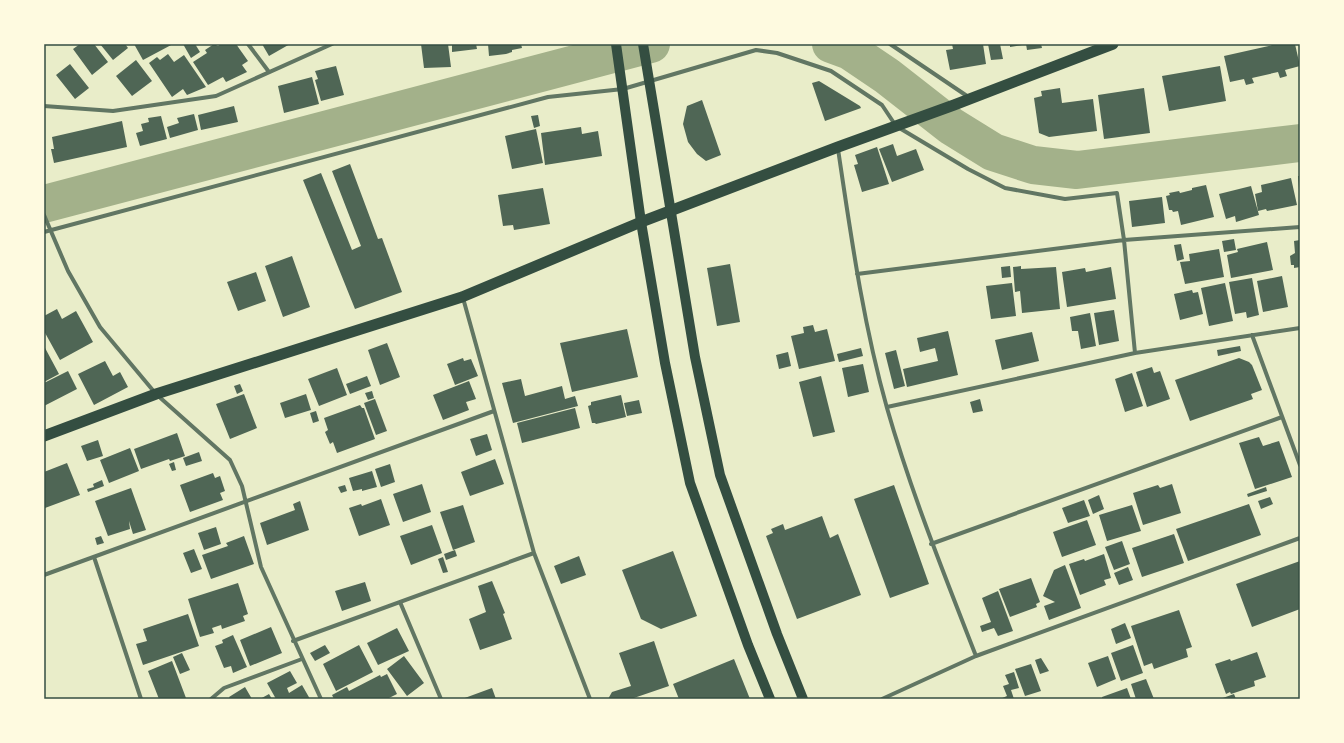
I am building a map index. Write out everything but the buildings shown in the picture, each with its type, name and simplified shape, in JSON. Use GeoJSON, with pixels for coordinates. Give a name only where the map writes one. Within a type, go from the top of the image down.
{"type":"FeatureCollection","features":[{"type":"Feature","properties":{"kind":"highway"},"geometry":{"type":"LineString","coordinates":[[44,436],[156,394],[462,297],[641,222],[838,147],[954,105],[1097,47],[1113,44]]}},
{"type":"Feature","properties":{"kind":"main road"},"geometry":{"type":"LineString","coordinates":[[616,44],[641,222],[665,363],[690,483],[748,645],[770,699]]}},
{"type":"Feature","properties":{"kind":"main road"},"geometry":{"type":"LineString","coordinates":[[643,44],[695,357],[720,475],[777,634],[803,699]]}},
{"type":"Feature","properties":{"kind":"street"},"geometry":{"type":"LineString","coordinates":[[248,44],[269,72]]}},
{"type":"Feature","properties":{"kind":"street"},"geometry":{"type":"LineString","coordinates":[[44,106],[112,111],[216,96],[332,44]]}},
{"type":"Feature","properties":{"kind":"street"},"geometry":{"type":"LineString","coordinates":[[890,44],[970,98]]}},
{"type":"Feature","properties":{"kind":"street"},"geometry":{"type":"LineString","coordinates":[[44,232],[548,97],[623,89],[756,50],[777,53],[831,71],[882,106],[896,126],[968,169],[1005,188],[1065,198],[1117,193],[1124,240],[1135,353]]}},
{"type":"Feature","properties":{"kind":"street"},"geometry":{"type":"LineString","coordinates":[[838,147],[857,274],[887,407],[932,544],[976,656]]}},
{"type":"Feature","properties":{"kind":"street"},"geometry":{"type":"LineString","coordinates":[[44,215],[68,271],[100,327],[156,394],[230,460],[242,486],[261,567],[293,641],[321,699]]}},
{"type":"Feature","properties":{"kind":"street"},"geometry":{"type":"LineString","coordinates":[[857,274],[1124,240],[1300,227]]}},
{"type":"Feature","properties":{"kind":"street"},"geometry":{"type":"LineString","coordinates":[[462,297],[534,553],[590,699]]}},
{"type":"Feature","properties":{"kind":"street"},"geometry":{"type":"LineString","coordinates":[[887,407],[1135,353],[1300,328]]}},
{"type":"Feature","properties":{"kind":"street"},"geometry":{"type":"LineString","coordinates":[[1252,335],[1300,465]]}},
{"type":"Feature","properties":{"kind":"street"},"geometry":{"type":"LineString","coordinates":[[44,575],[494,410]]}},
{"type":"Feature","properties":{"kind":"street"},"geometry":{"type":"LineString","coordinates":[[932,544],[1282,417]]}},
{"type":"Feature","properties":{"kind":"street"},"geometry":{"type":"LineString","coordinates":[[882,699],[976,656],[1300,538]]}},
{"type":"Feature","properties":{"kind":"street"},"geometry":{"type":"LineString","coordinates":[[293,641],[534,553]]}},
{"type":"Feature","properties":{"kind":"street"},"geometry":{"type":"LineString","coordinates":[[94,556],[140,699]]}},
{"type":"Feature","properties":{"kind":"street"},"geometry":{"type":"LineString","coordinates":[[400,602],[440,699]]}},
{"type":"Feature","properties":{"kind":"street"},"geometry":{"type":"LineString","coordinates":[[211,699],[224,688],[302,659]]}},
{"type":"Feature","properties":{"kind":"waterway"},"geometry":{"type":"LineString","coordinates":[[44,204],[651,44]]}},
{"type":"Feature","properties":{"kind":"waterway"},"geometry":{"type":"LineString","coordinates":[[831,44],[850,51],[887,76],[951,126],[993,152],[1033,165],[1077,170],[1300,143]]}}]}
